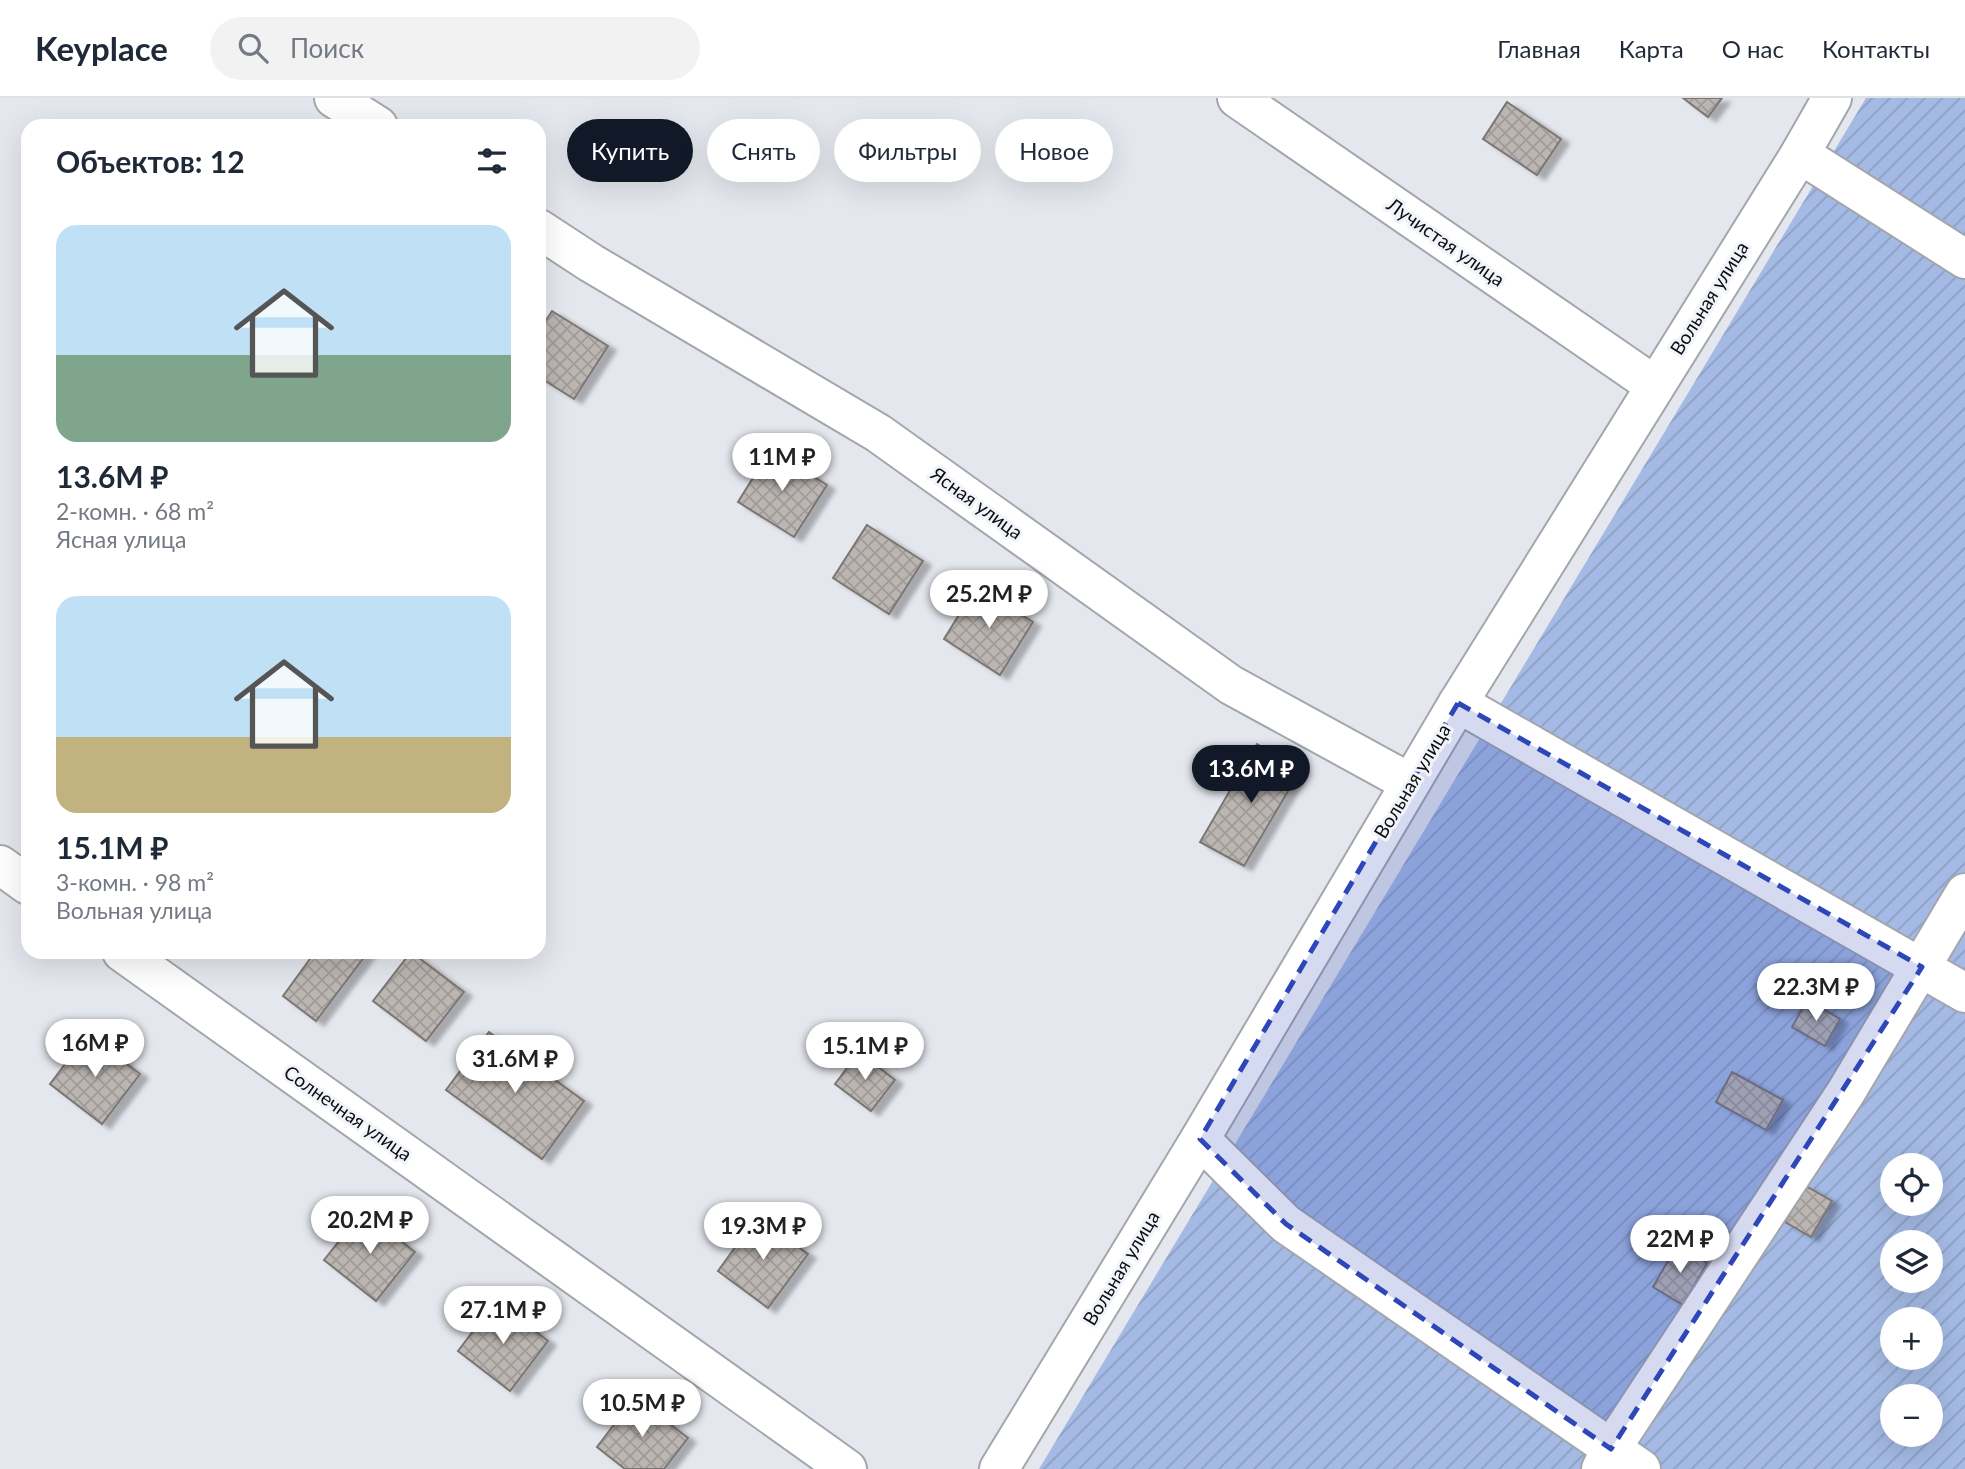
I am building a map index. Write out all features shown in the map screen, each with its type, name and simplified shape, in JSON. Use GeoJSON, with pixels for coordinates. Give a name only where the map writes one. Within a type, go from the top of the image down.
{"type":"FeatureCollection","features":[{"type":"Feature","properties":{"kind":"street"},"geometry":{"type":"LineString","coordinates":[[334,98],[367,119]]}},
{"type":"Feature","properties":{"kind":"street","name":"Лучистая улица"},"geometry":{"type":"LineString","coordinates":[[1237,98],[1654,385]]}},
{"type":"Feature","properties":{"kind":"street","name":"Вольная улица"},"geometry":{"type":"LineString","coordinates":[[999,1469],[1200,1139],[1458,703],[1800,154],[1832,98]]}},
{"type":"Feature","properties":{"kind":"street"},"geometry":{"type":"LineString","coordinates":[[1800,154],[1965,259]]}},
{"type":"Feature","properties":{"kind":"street","name":"Ясная улица"},"geometry":{"type":"LineString","coordinates":[[546,234],[878,433],[1231,685],[1410,783]]}},
{"type":"Feature","properties":{"kind":"street"},"geometry":{"type":"LineString","coordinates":[[1458,703],[1965,993]]}},
{"type":"Feature","properties":{"kind":"street"},"geometry":{"type":"LineString","coordinates":[[0,865],[21,880]]}},
{"type":"Feature","properties":{"kind":"street"},"geometry":{"type":"LineString","coordinates":[[1200,1139],[1286,1224],[1618,1462],[1846,1092],[1965,892]]}},
{"type":"Feature","properties":{"kind":"street","name":"Солнечная улица"},"geometry":{"type":"LineString","coordinates":[[132,959],[847,1469]]}},
{"type":"Feature","properties":{"kind":"highlighted area"},"geometry":{"type":"Polygon","coordinates":[[[1458,703],[1922,967],[1611,1449],[1286,1224],[1200,1139],[1458,703]]]}},
{"type":"Feature","properties":{"kind":"shaded area"},"geometry":{"type":"Polygon","coordinates":[[[1866,98],[1965,98],[1965,1469],[1039,1469],[1866,98]]]}},
{"type":"Feature","properties":{"kind":"building"},"geometry":{"type":"Polygon","coordinates":[[[1683,98],[1722,98],[1708,117],[1683,98]]]}},
{"type":"Feature","properties":{"kind":"building"},"geometry":{"type":"Polygon","coordinates":[[[1507,102],[1561,139],[1537,175],[1483,139],[1507,102]]]}},
{"type":"Feature","properties":{"kind":"building"},"geometry":{"type":"Polygon","coordinates":[[[552,311],[608,346],[574,399],[546,381],[546,320],[552,311]]]}},
{"type":"Feature","properties":{"kind":"building"},"geometry":{"type":"Polygon","coordinates":[[[771,449],[827,485],[794,537],[738,502],[771,449]]]}},
{"type":"Feature","properties":{"kind":"building"},"geometry":{"type":"Polygon","coordinates":[[[867,525],[923,561],[889,614],[833,578],[867,525]]]}},
{"type":"Feature","properties":{"kind":"building"},"geometry":{"type":"Polygon","coordinates":[[[977,586],[1033,622],[1000,675],[944,639],[977,586]]]}},
{"type":"Feature","properties":{"kind":"building"},"geometry":{"type":"Polygon","coordinates":[[[1257,744],[1301,769],[1244,866],[1200,842],[1257,744]]]}},
{"type":"Feature","properties":{"kind":"building"},"geometry":{"type":"Polygon","coordinates":[[[310,959],[363,959],[316,1021],[283,996],[310,959]]]}},
{"type":"Feature","properties":{"kind":"building"},"geometry":{"type":"Polygon","coordinates":[[[406,959],[420,959],[464,992],[426,1041],[373,1001],[406,959]]]}},
{"type":"Feature","properties":{"kind":"building"},"geometry":{"type":"Polygon","coordinates":[[[1807,1000],[1840,1019],[1825,1046],[1792,1027],[1807,1000]]]}},
{"type":"Feature","properties":{"kind":"building"},"geometry":{"type":"Polygon","coordinates":[[[489,1032],[584,1101],[542,1159],[446,1090],[489,1032]]]}},
{"type":"Feature","properties":{"kind":"building"},"geometry":{"type":"Polygon","coordinates":[[[88,1034],[140,1074],[102,1124],[50,1084],[88,1034]]]}},
{"type":"Feature","properties":{"kind":"building"},"geometry":{"type":"Polygon","coordinates":[[[859,1052],[895,1080],[871,1111],[835,1084],[859,1052]]]}},
{"type":"Feature","properties":{"kind":"building"},"geometry":{"type":"Polygon","coordinates":[[[1732,1072],[1783,1100],[1766,1130],[1716,1102],[1732,1072]]]}},
{"type":"Feature","properties":{"kind":"building"},"geometry":{"type":"Polygon","coordinates":[[[1806,1186],[1832,1201],[1811,1237],[1785,1222],[1806,1186]]]}},
{"type":"Feature","properties":{"kind":"building"},"geometry":{"type":"Polygon","coordinates":[[[363,1211],[415,1252],[376,1301],[324,1260],[363,1211]]]}},
{"type":"Feature","properties":{"kind":"building"},"geometry":{"type":"Polygon","coordinates":[[[757,1217],[808,1254],[768,1308],[718,1271],[757,1217]]]}},
{"type":"Feature","properties":{"kind":"building"},"geometry":{"type":"Polygon","coordinates":[[[1677,1245],[1707,1263],[1683,1305],[1653,1287],[1677,1245]]]}},
{"type":"Feature","properties":{"kind":"building"},"geometry":{"type":"Polygon","coordinates":[[[496,1301],[548,1341],[510,1391],[458,1351],[496,1301]]]}},
{"type":"Feature","properties":{"kind":"building"},"geometry":{"type":"Polygon","coordinates":[[[635,1397],[688,1438],[664,1469],[625,1469],[597,1447],[635,1397]]]}}]}
